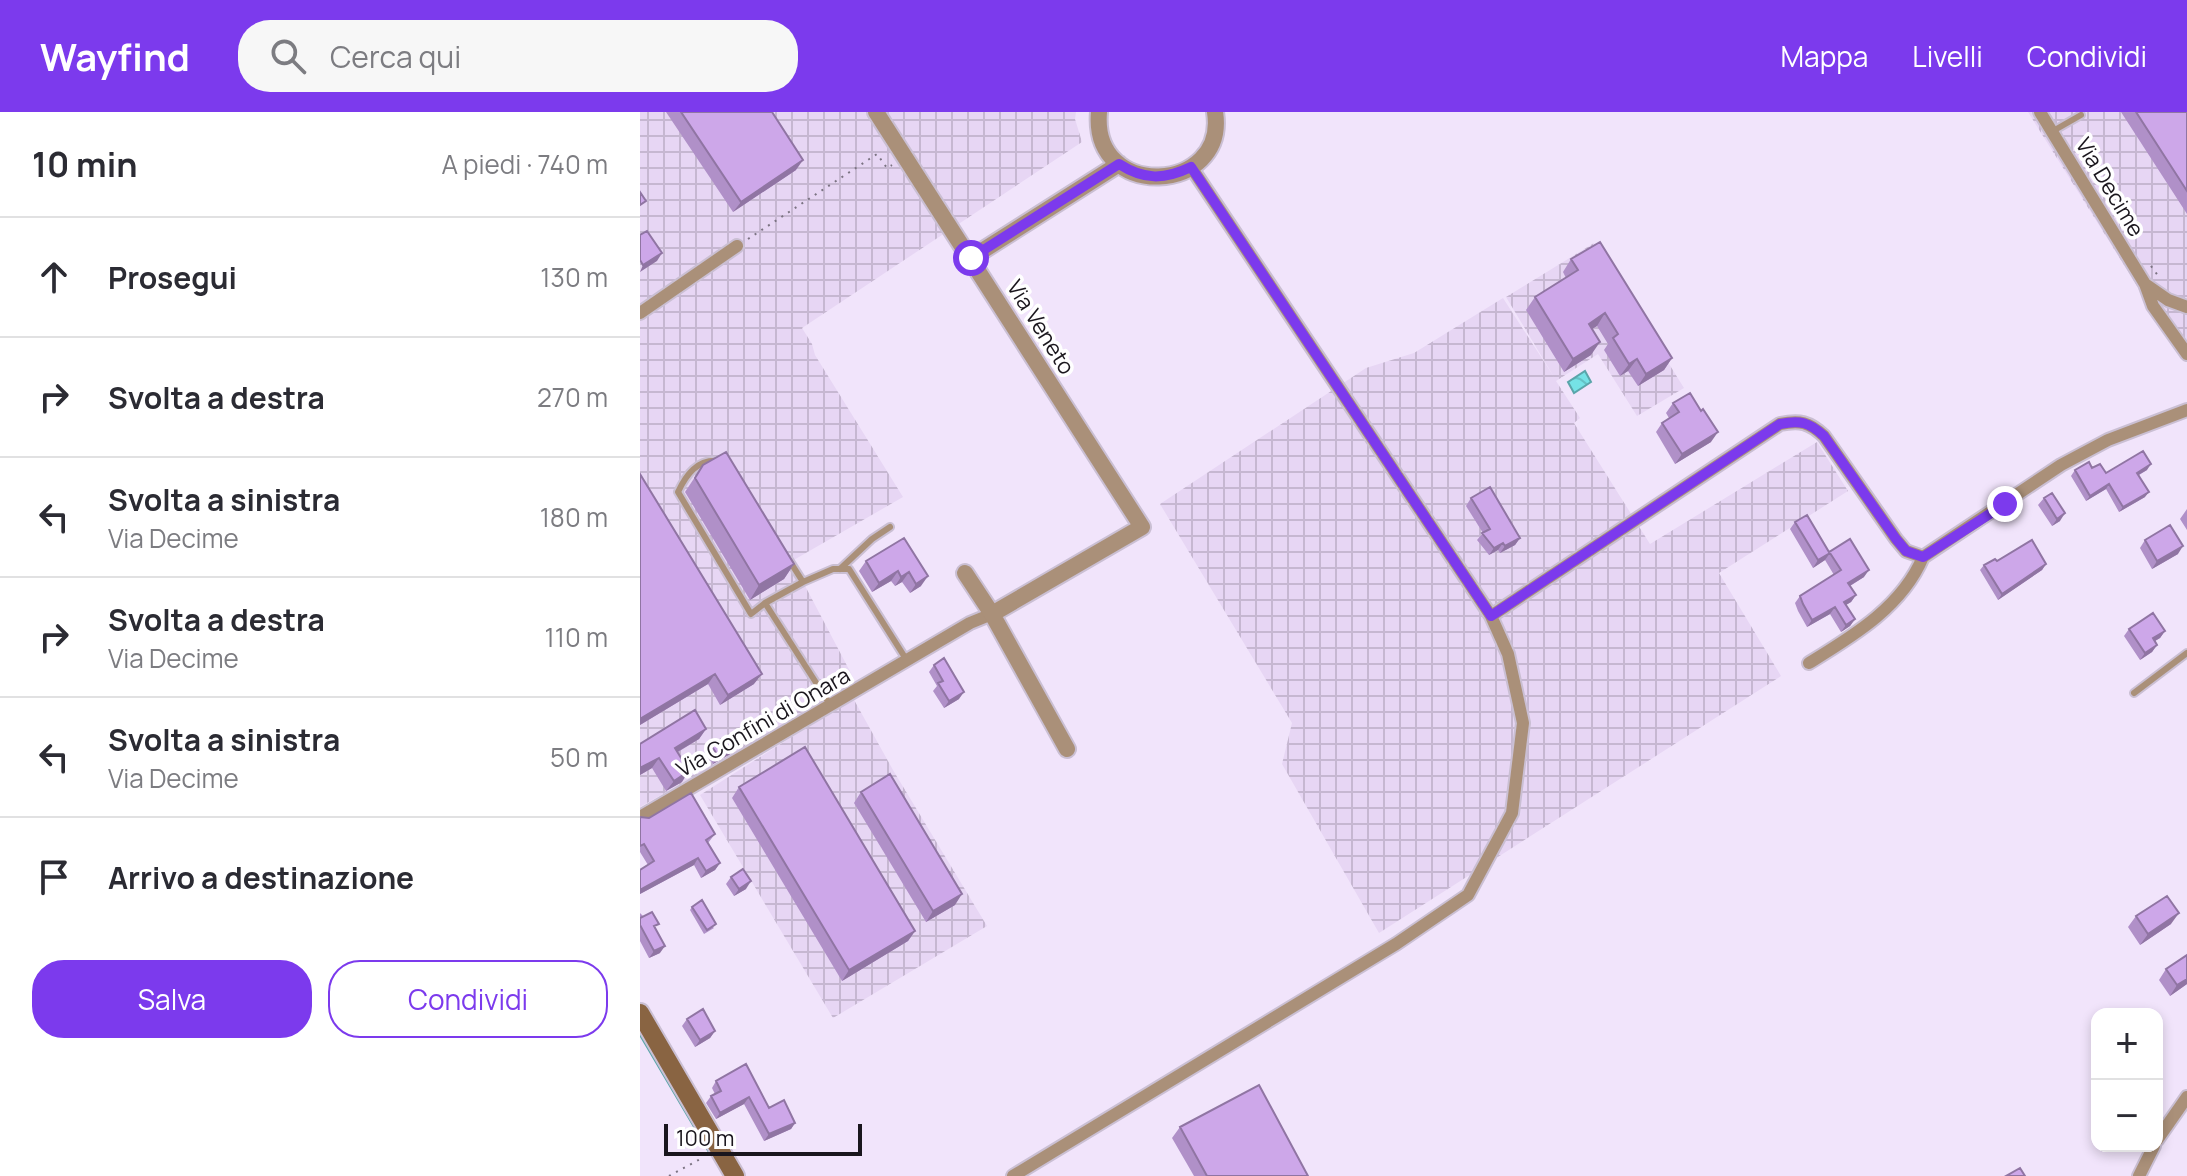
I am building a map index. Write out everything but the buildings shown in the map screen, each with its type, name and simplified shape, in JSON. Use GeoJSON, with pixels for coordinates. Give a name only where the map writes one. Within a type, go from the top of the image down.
{"type":"FeatureCollection","features":[{"type":"Feature","properties":{"kind":"main road"},"geometry":{"type":"LineString","coordinates":[[640,1013],[735,1176]]}},
{"type":"Feature","properties":{"kind":"street","name":"Via Veneto"},"geometry":{"type":"LineString","coordinates":[[876,112],[1142,527],[992,614]]}},
{"type":"Feature","properties":{"kind":"street"},"geometry":{"type":"LineString","coordinates":[[1099,112],[1100,134],[1107,150],[1119,164],[1135,174],[1154,178],[1173,176],[1191,167],[1205,154],[1213,137],[1215,112]]}},
{"type":"Feature","properties":{"kind":"street","name":"Via Decime"},"geometry":{"type":"LineString","coordinates":[[2040,112],[2145,284],[2153,306],[2187,354]]}},
{"type":"Feature","properties":{"kind":"street"},"geometry":{"type":"LineString","coordinates":[[971,258],[1119,164]]}},
{"type":"Feature","properties":{"kind":"street"},"geometry":{"type":"LineString","coordinates":[[1013,1176],[1396,944],[1468,895],[1512,813],[1523,723],[1508,654],[1491,616],[1191,167]]}},
{"type":"Feature","properties":{"kind":"street"},"geometry":{"type":"LineString","coordinates":[[640,313],[737,246]]}},
{"type":"Feature","properties":{"kind":"street","name":"Via Decime"},"geometry":{"type":"LineString","coordinates":[[2145,284],[2184,307],[2174,327],[2173,337]]}},
{"type":"Feature","properties":{"kind":"street"},"geometry":{"type":"LineString","coordinates":[[1809,663],[1859,632],[1888,608],[1917,573],[1923,557],[2073,459],[2108,440],[2187,410]]}},
{"type":"Feature","properties":{"kind":"street"},"geometry":{"type":"LineString","coordinates":[[1491,616],[1780,424],[1798,421],[1811,424],[1824,436],[1896,539],[1906,551],[1923,557]]}},
{"type":"Feature","properties":{"kind":"street"},"geometry":{"type":"LineString","coordinates":[[965,573],[992,614],[1067,749]]}},
{"type":"Feature","properties":{"kind":"street","name":"Via Confini di Onara"},"geometry":{"type":"LineString","coordinates":[[640,817],[970,623],[992,614]]}},
{"type":"Feature","properties":{"kind":"street"},"geometry":{"type":"LineString","coordinates":[[2163,1131],[2187,1097]]}},
{"type":"Feature","properties":{"kind":"street"},"geometry":{"type":"LineString","coordinates":[[2139,1176],[2151,1152]]}},
{"type":"Feature","properties":{"kind":"lane"},"geometry":{"type":"LineString","coordinates":[[2052,132],[2081,115]]}},
{"type":"Feature","properties":{"kind":"lane"},"geometry":{"type":"LineString","coordinates":[[726,462],[713,460],[698,464],[685,478],[678,492],[751,614],[803,582],[833,569],[849,569],[906,660]]}},
{"type":"Feature","properties":{"kind":"lane"},"geometry":{"type":"LineString","coordinates":[[840,569],[890,527]]}},
{"type":"Feature","properties":{"kind":"lane"},"geometry":{"type":"LineString","coordinates":[[788,558],[803,582]]}},
{"type":"Feature","properties":{"kind":"lane"},"geometry":{"type":"LineString","coordinates":[[765,603],[831,706]]}},
{"type":"Feature","properties":{"kind":"lane"},"geometry":{"type":"LineString","coordinates":[[2134,693],[2187,653]]}},
{"type":"Feature","properties":{"kind":"path"},"geometry":{"type":"LineString","coordinates":[[737,246],[877,154],[887,168],[905,157]]}},
{"type":"Feature","properties":{"kind":"path"},"geometry":{"type":"LineString","coordinates":[[2149,264],[2160,278]]}},
{"type":"Feature","properties":{"kind":"path"},"geometry":{"type":"LineString","coordinates":[[669,1176],[719,1149]]}},
{"type":"Feature","properties":{"kind":"shaded area"},"geometry":{"type":"Polygon","coordinates":[[[640,112],[1076,112],[1082,142],[802,328],[815,355],[903,497],[792,561],[854,679],[767,735],[640,807],[640,112]]]}},
{"type":"Feature","properties":{"kind":"shaded area"},"geometry":{"type":"Polygon","coordinates":[[[2028,112],[2187,112],[2187,358],[2156,316],[2028,112]]]}},
{"type":"Feature","properties":{"kind":"shaded area"},"geometry":{"type":"Polygon","coordinates":[[[1594,243],[1684,388],[1637,416],[1598,354],[1556,381],[1580,418],[1574,423],[1650,544],[1817,442],[1848,491],[1719,573],[1781,676],[1379,933],[1282,764],[1292,723],[1160,504],[1366,368],[1414,353],[1503,298],[1554,377],[1506,297],[1594,243]]]}},
{"type":"Feature","properties":{"kind":"shaded area"},"geometry":{"type":"Polygon","coordinates":[[[853,698],[987,926],[833,1018],[700,795],[853,698]]]}},
{"type":"Feature","properties":{"kind":"water"},"geometry":{"type":"Polygon","coordinates":[[[1585,371],[1591,382],[1574,393],[1568,382],[1585,371]]]}},
{"type":"Feature","properties":{"kind":"waterway"},"geometry":{"type":"LineString","coordinates":[[640,1033],[710,1152]]}},
{"type":"Feature","properties":{"kind":"route"},"geometry":{"type":"LineString","coordinates":[[971,258],[1119,164],[1135,174],[1154,178],[1173,176],[1191,167],[1491,616],[1780,424],[1798,421],[1811,424],[1824,436],[1906,551],[1923,557],[1938,550],[2005,504]]}}]}
